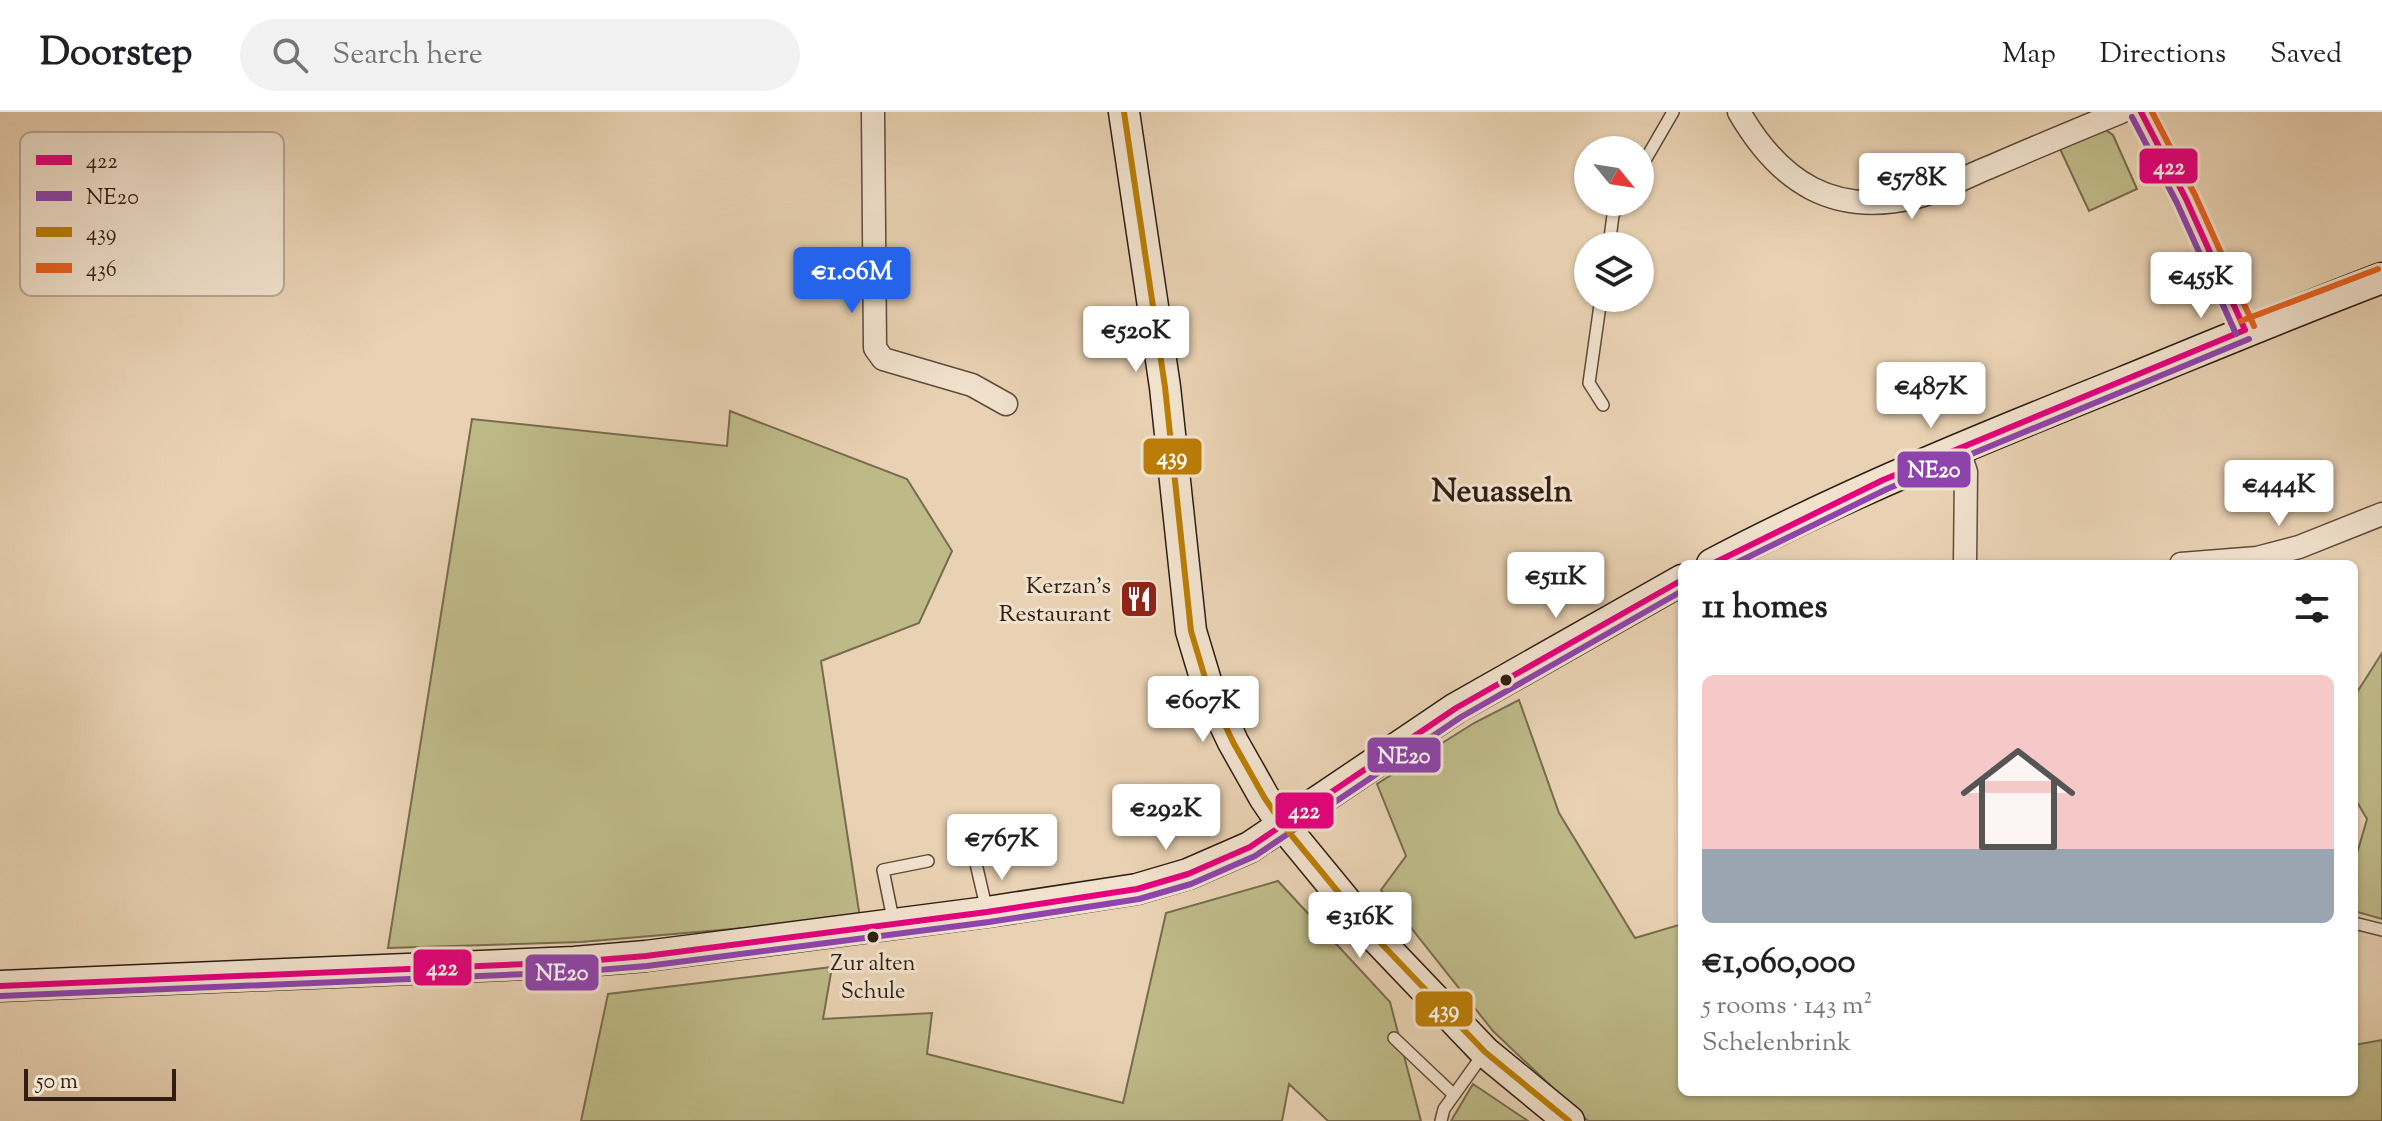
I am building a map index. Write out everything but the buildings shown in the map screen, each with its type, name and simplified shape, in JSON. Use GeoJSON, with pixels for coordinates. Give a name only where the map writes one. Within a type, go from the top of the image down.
{"type":"FeatureCollection","features":[{"type":"Feature","properties":{"kind":"main road"},"geometry":{"type":"LineString","coordinates":[[1124,112],[1165,387],[1191,631],[1205,682],[1258,789],[1283,825],[1376,938],[1485,1052],[1569,1121]]}},
{"type":"Feature","properties":{"kind":"main road"},"geometry":{"type":"LineString","coordinates":[[1720,560],[1782,528],[1958,448],[2245,330],[2382,278]]}},
{"type":"Feature","properties":{"kind":"main road"},"geometry":{"type":"LineString","coordinates":[[0,986],[574,962],[646,956],[894,925],[1137,889],[1232,856],[1456,708],[1678,582]]}},
{"type":"Feature","properties":{"kind":"street"},"geometry":{"type":"LineString","coordinates":[[873,112],[875,348],[883,359],[972,385],[1006,404]]}},
{"type":"Feature","properties":{"kind":"street"},"geometry":{"type":"LineString","coordinates":[[1739,112],[1760,144],[1795,180],[1826,196],[1853,203],[1918,197],[2121,112]]}},
{"type":"Feature","properties":{"kind":"street"},"geometry":{"type":"LineString","coordinates":[[2141,112],[2186,199],[2245,330]]}},
{"type":"Feature","properties":{"kind":"street"},"geometry":{"type":"LineString","coordinates":[[1958,448],[1966,472],[1965,560]]}},
{"type":"Feature","properties":{"kind":"street"},"geometry":{"type":"LineString","coordinates":[[2232,560],[2257,558],[2299,547],[2382,514]]}},
{"type":"Feature","properties":{"kind":"lane"},"geometry":{"type":"LineString","coordinates":[[1654,145],[1673,112]]}},
{"type":"Feature","properties":{"kind":"lane"},"geometry":{"type":"LineString","coordinates":[[1599,312],[1589,383],[1603,405]]}},
{"type":"Feature","properties":{"kind":"lane"},"geometry":{"type":"LineString","coordinates":[[987,912],[974,855],[1025,846]]}},
{"type":"Feature","properties":{"kind":"lane"},"geometry":{"type":"LineString","coordinates":[[894,925],[883,870],[928,861]]}},
{"type":"Feature","properties":{"kind":"lane"},"geometry":{"type":"LineString","coordinates":[[2358,924],[2382,930]]}},
{"type":"Feature","properties":{"kind":"lane"},"geometry":{"type":"LineString","coordinates":[[1394,1038],[1453,1094]]}},
{"type":"Feature","properties":{"kind":"lane"},"geometry":{"type":"LineString","coordinates":[[1441,1121],[1453,1094],[1485,1052]]}},
{"type":"Feature","properties":{"kind":"shaded area"},"geometry":{"type":"Polygon","coordinates":[[[2104,129],[2113,135],[2137,189],[2089,211],[2060,149],[2104,129]]]}},
{"type":"Feature","properties":{"kind":"shaded area"},"geometry":{"type":"Polygon","coordinates":[[[730,411],[907,479],[952,551],[919,623],[821,661],[860,918],[581,942],[388,948],[472,419],[727,446],[730,411]]]}},
{"type":"Feature","properties":{"kind":"shaded area"},"geometry":{"type":"Polygon","coordinates":[[[2382,653],[2382,919],[2358,912],[2358,850],[2367,819],[2358,804],[2358,691],[2382,653]]]}},
{"type":"Feature","properties":{"kind":"shaded area"},"geometry":{"type":"Polygon","coordinates":[[[1519,700],[1559,813],[1635,938],[1678,925],[1678,1096],[2358,1096],[2358,1044],[2382,1040],[2382,1121],[1588,1121],[1493,1031],[1381,890],[1406,856],[1377,784],[1474,723],[1519,700]]]}},
{"type":"Feature","properties":{"kind":"shaded area"},"geometry":{"type":"Polygon","coordinates":[[[1278,881],[1390,1002],[1421,1121],[1328,1121],[1289,1084],[1282,1121],[581,1121],[608,994],[832,967],[823,1019],[932,1013],[927,1054],[1123,1103],[1166,913],[1278,881]]]}},
{"type":"Feature","properties":{"kind":"shaded area"},"geometry":{"type":"Polygon","coordinates":[[[1473,1084],[1528,1121],[1451,1121],[1473,1084]]]}},
{"type":"Feature","properties":{"kind":"transit line","name":"439"},"geometry":{"type":"LineString","coordinates":[[1124,112],[1165,387],[1191,631],[1209,691],[1264,797],[1283,825],[1376,938],[1485,1052],[1569,1121]]}},
{"type":"Feature","properties":{"kind":"transit line","name":"422"},"geometry":{"type":"LineString","coordinates":[[2141,112],[2186,199],[2245,330]]}},
{"type":"Feature","properties":{"kind":"transit line","name":"436"},"geometry":{"type":"LineString","coordinates":[[2152,112],[2195,195],[2254,326]]}},
{"type":"Feature","properties":{"kind":"transit line","name":"NE20"},"geometry":{"type":"LineString","coordinates":[[2132,117],[2177,203],[2236,334]]}},
{"type":"Feature","properties":{"kind":"transit line","name":"436"},"geometry":{"type":"LineString","coordinates":[[2241,321],[2378,269]]}},
{"type":"Feature","properties":{"kind":"transit line","name":"422"},"geometry":{"type":"LineString","coordinates":[[1720,560],[1883,480],[2245,330]]}},
{"type":"Feature","properties":{"kind":"transit line","name":"NE20"},"geometry":{"type":"LineString","coordinates":[[1742,560],[1887,489],[2249,339]]}},
{"type":"Feature","properties":{"kind":"transit line","name":"422"},"geometry":{"type":"LineString","coordinates":[[0,986],[574,962],[646,956],[987,912],[1137,889],[1188,874],[1250,847],[1456,708],[1678,582]]}},
{"type":"Feature","properties":{"kind":"transit line","name":"NE20"},"geometry":{"type":"LineString","coordinates":[[0,996],[574,972],[647,966],[989,922],[1139,899],[1191,884],[1255,856],[1461,717],[1678,593]]}},
{"type":"Feature","properties":{"kind":"place","name":"Kerzan's Restaurant"},"geometry":{"type":"Point","coordinates":[1139,599]}},
{"type":"Feature","properties":{"kind":"place","name":"Zur alten Schule"},"geometry":{"type":"Point","coordinates":[873,937]}},
{"type":"Feature","properties":{"kind":"district","name":"Neuasseln"},"geometry":{"type":"Point","coordinates":[1502,490]}}]}
